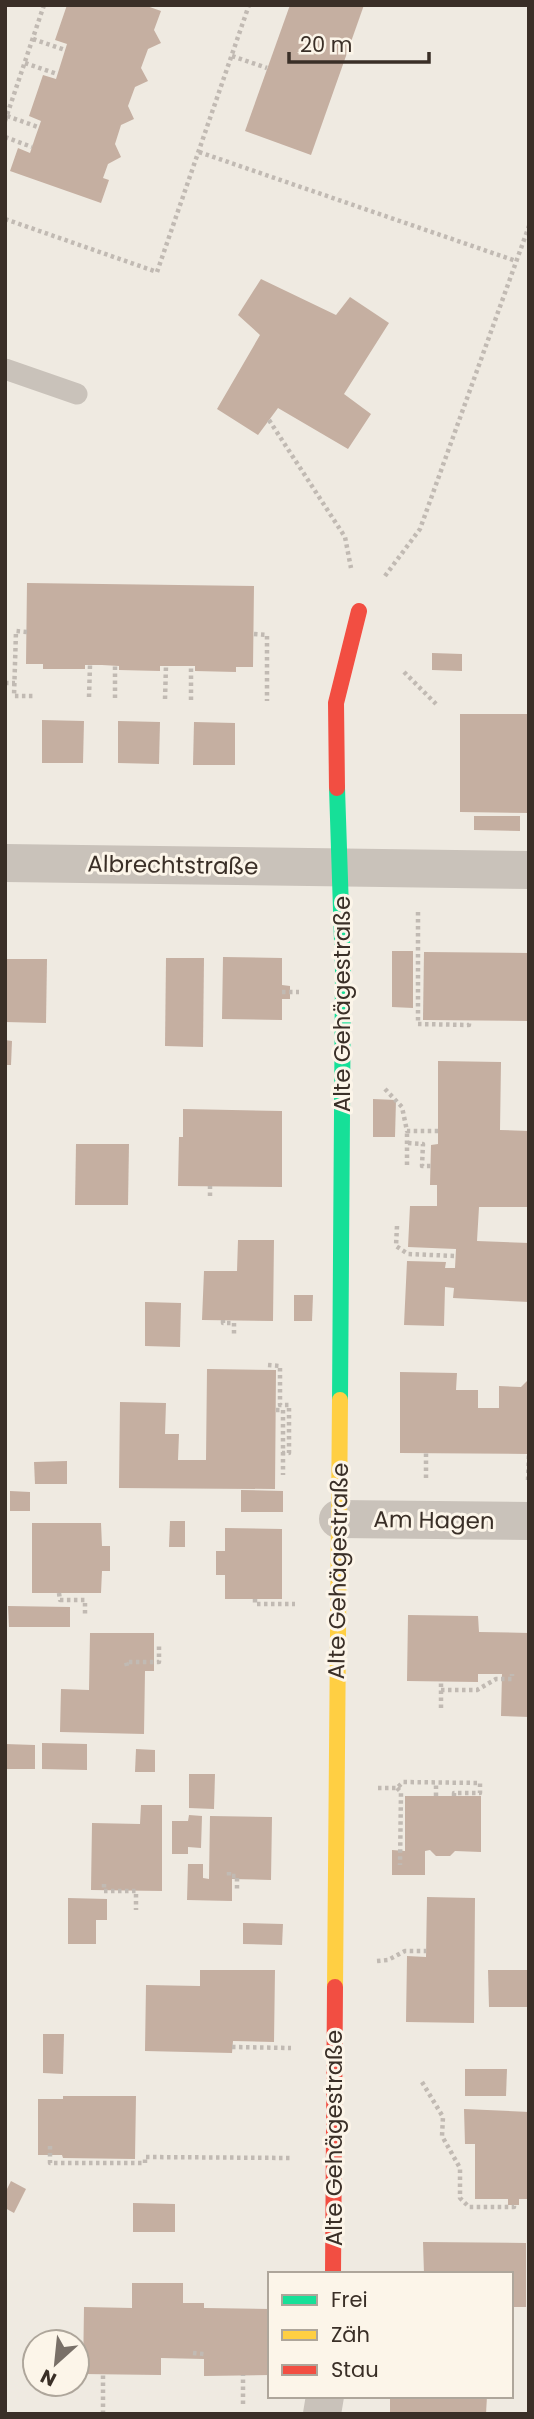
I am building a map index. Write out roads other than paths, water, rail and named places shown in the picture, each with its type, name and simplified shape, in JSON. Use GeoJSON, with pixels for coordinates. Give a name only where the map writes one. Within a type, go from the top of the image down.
{"type":"FeatureCollection","features":[{"type":"Feature","properties":{"kind":"street"},"geometry":{"type":"LineString","coordinates":[[341,867],[336,703],[359,611]]}},
{"type":"Feature","properties":{"kind":"street","name":"Albrechtstraße"},"geometry":{"type":"LineString","coordinates":[[5,863],[529,870]]}},
{"type":"Feature","properties":{"kind":"street","name":"Alte Gehägestraße"},"geometry":{"type":"LineString","coordinates":[[333,2272],[343,971],[341,867]]}},
{"type":"Feature","properties":{"kind":"street","name":"Am Hagen"},"geometry":{"type":"LineString","coordinates":[[338,1519],[529,1521]]}},
{"type":"Feature","properties":{"kind":"lane"},"geometry":{"type":"LineString","coordinates":[[5,369],[77,394]]}}]}
